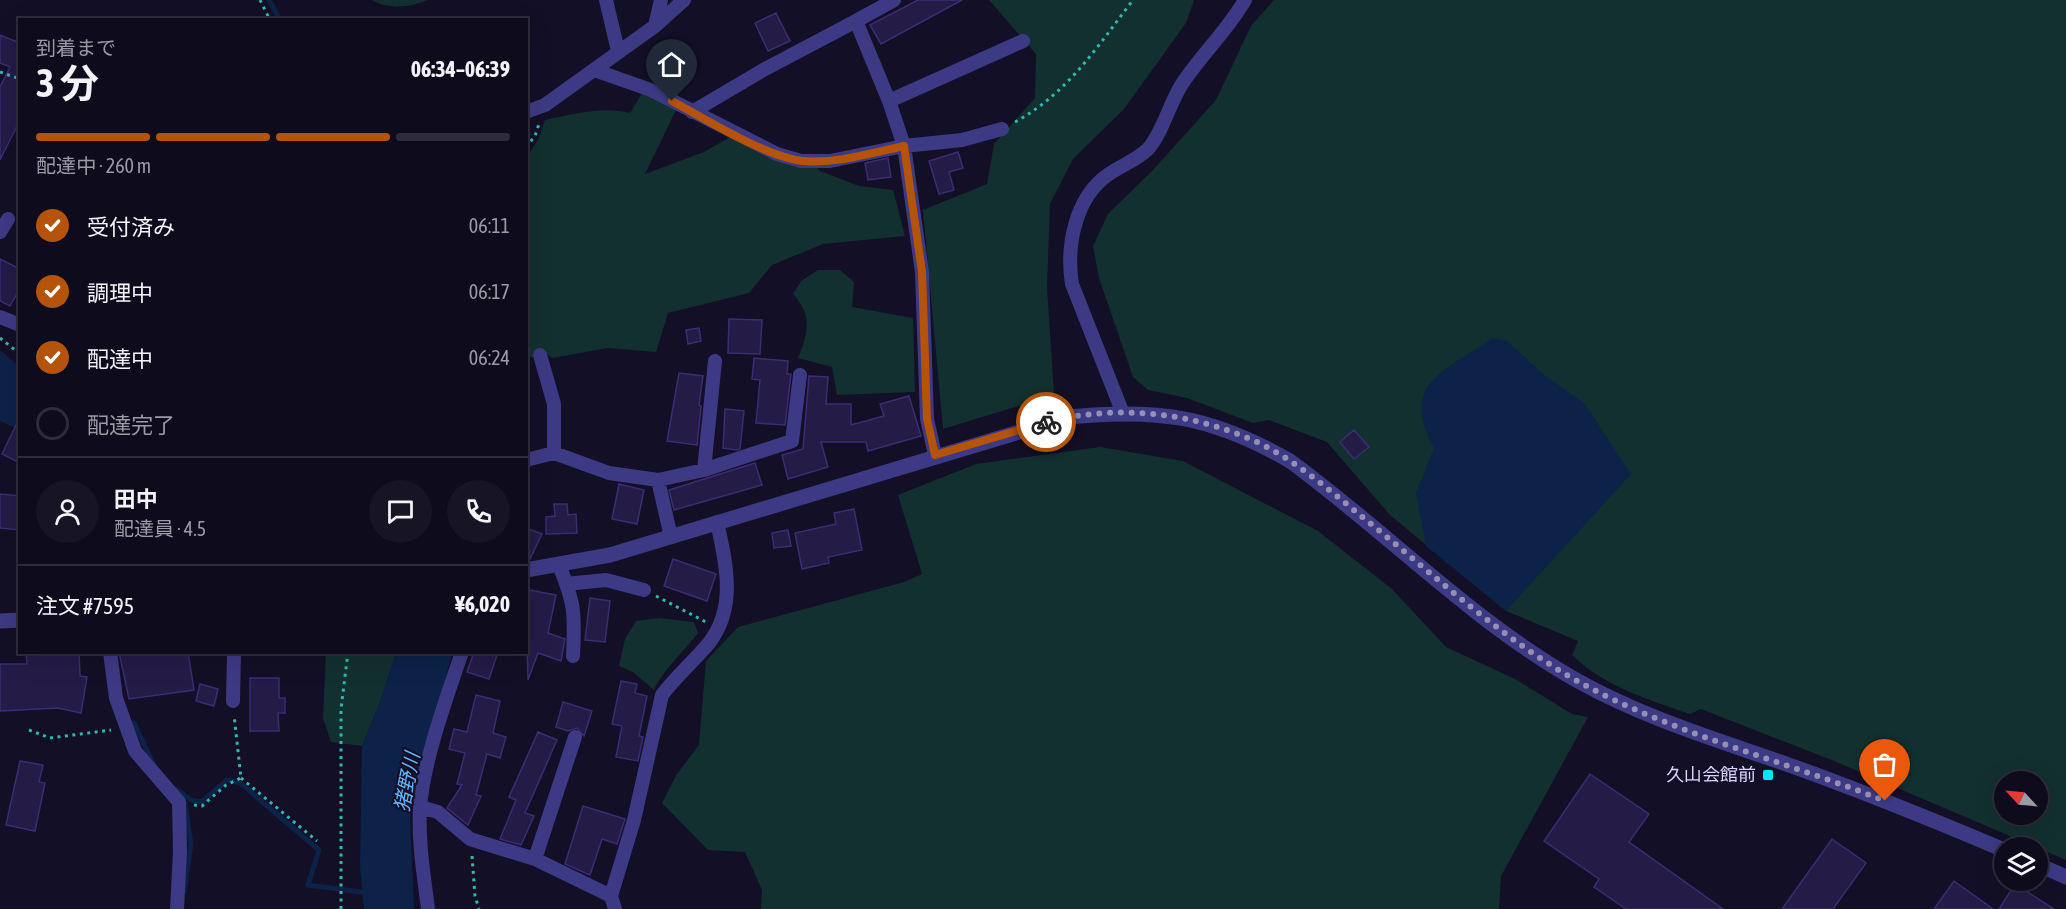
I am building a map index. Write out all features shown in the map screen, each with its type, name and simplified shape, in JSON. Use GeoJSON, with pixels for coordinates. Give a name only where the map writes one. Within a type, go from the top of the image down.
{"type":"FeatureCollection","features":[{"type":"Feature","properties":{"kind":"street"},"geometry":{"type":"LineString","coordinates":[[606,0],[618,51]]}},
{"type":"Feature","properties":{"kind":"street"},"geometry":{"type":"LineString","coordinates":[[655,26],[661,0]]}},
{"type":"Feature","properties":{"kind":"street"},"geometry":{"type":"LineString","coordinates":[[528,111],[545,105],[655,26],[684,0]]}},
{"type":"Feature","properties":{"kind":"street"},"geometry":{"type":"LineString","coordinates":[[692,112],[765,69],[894,0]]}},
{"type":"Feature","properties":{"kind":"street"},"geometry":{"type":"LineString","coordinates":[[1122,411],[1072,284],[1069,267],[1077,215],[1085,199],[1097,184],[1149,148],[1182,84],[1234,18],[1245,0]]}},
{"type":"Feature","properties":{"kind":"street"},"geometry":{"type":"LineString","coordinates":[[856,21],[889,101],[904,146],[922,272],[927,419],[935,455]]}},
{"type":"Feature","properties":{"kind":"street"},"geometry":{"type":"LineString","coordinates":[[889,101],[1023,40]]}},
{"type":"Feature","properties":{"kind":"street"},"geometry":{"type":"LineString","coordinates":[[594,70],[651,90],[777,154],[801,161],[830,161],[904,146],[962,140],[1002,129]]}},
{"type":"Feature","properties":{"kind":"street"},"geometry":{"type":"LineString","coordinates":[[0,232],[8,219]]}},
{"type":"Feature","properties":{"kind":"street"},"geometry":{"type":"LineString","coordinates":[[0,316],[18,324]]}},
{"type":"Feature","properties":{"kind":"street"},"geometry":{"type":"LineString","coordinates":[[540,354],[554,404],[554,453]]}},
{"type":"Feature","properties":{"kind":"street"},"geometry":{"type":"LineString","coordinates":[[705,470],[715,361]]}},
{"type":"Feature","properties":{"kind":"street"},"geometry":{"type":"LineString","coordinates":[[528,460],[554,453],[609,473],[658,480],[705,470],[792,441],[800,375]]}},
{"type":"Feature","properties":{"kind":"street"},"geometry":{"type":"LineString","coordinates":[[528,570],[610,555],[935,455],[1069,417],[1122,411],[1194,419],[1261,444],[1290,461],[1506,633],[1554,667],[1590,687],[1646,714],[1849,787],[1994,846]]}},
{"type":"Feature","properties":{"kind":"street"},"geometry":{"type":"LineString","coordinates":[[658,480],[671,537]]}},
{"type":"Feature","properties":{"kind":"street"},"geometry":{"type":"LineString","coordinates":[[420,807],[438,812],[470,839],[535,859],[613,902],[662,695],[710,641],[726,607],[729,574],[717,522]]}},
{"type":"Feature","properties":{"kind":"street"},"geometry":{"type":"LineString","coordinates":[[558,565],[571,594],[575,618],[573,656]]}},
{"type":"Feature","properties":{"kind":"street"},"geometry":{"type":"LineString","coordinates":[[566,584],[606,580],[644,590]]}},
{"type":"Feature","properties":{"kind":"street"},"geometry":{"type":"LineString","coordinates":[[0,621],[18,620]]}},
{"type":"Feature","properties":{"kind":"street"},"geometry":{"type":"LineString","coordinates":[[110,654],[116,698],[125,729],[135,751],[179,802],[180,852],[177,909]]}},
{"type":"Feature","properties":{"kind":"street"},"geometry":{"type":"LineString","coordinates":[[233,701],[234,654]]}},
{"type":"Feature","properties":{"kind":"street"},"geometry":{"type":"LineString","coordinates":[[428,909],[421,859],[420,807],[446,698],[461,654]]}},
{"type":"Feature","properties":{"kind":"street"},"geometry":{"type":"LineString","coordinates":[[535,859],[575,737]]}},
{"type":"Feature","properties":{"kind":"street"},"geometry":{"type":"LineString","coordinates":[[2048,869],[2066,877]]}},
{"type":"Feature","properties":{"kind":"path"},"geometry":{"type":"LineString","coordinates":[[260,0],[269,18]]}},
{"type":"Feature","properties":{"kind":"path"},"geometry":{"type":"LineString","coordinates":[[1002,129],[1038,110],[1070,82],[1133,0]]}},
{"type":"Feature","properties":{"kind":"path"},"geometry":{"type":"LineString","coordinates":[[0,72],[18,78]]}},
{"type":"Feature","properties":{"kind":"path"},"geometry":{"type":"LineString","coordinates":[[528,145],[535,136],[545,105]]}},
{"type":"Feature","properties":{"kind":"path"},"geometry":{"type":"LineString","coordinates":[[0,338],[18,352]]}},
{"type":"Feature","properties":{"kind":"path"},"geometry":{"type":"LineString","coordinates":[[644,590],[716,628]]}},
{"type":"Feature","properties":{"kind":"path"},"geometry":{"type":"LineString","coordinates":[[341,909],[341,709],[348,654]]}},
{"type":"Feature","properties":{"kind":"path"},"geometry":{"type":"LineString","coordinates":[[233,701],[240,778],[317,841]]}},
{"type":"Feature","properties":{"kind":"path"},"geometry":{"type":"LineString","coordinates":[[29,730],[50,738],[125,729]]}},
{"type":"Feature","properties":{"kind":"path"},"geometry":{"type":"LineString","coordinates":[[179,802],[202,806],[226,785],[240,778]]}},
{"type":"Feature","properties":{"kind":"path"},"geometry":{"type":"LineString","coordinates":[[470,839],[475,896],[479,909]]}},
{"type":"Feature","properties":{"kind":"green space"},"geometry":{"type":"Polygon","coordinates":[[[372,0],[428,0],[392,6],[372,0]]]}},
{"type":"Feature","properties":{"kind":"green space"},"geometry":{"type":"Polygon","coordinates":[[[989,0],[1194,0],[1186,23],[1124,109],[1073,159],[1050,204],[1047,287],[1054,395],[943,429],[923,210],[987,184],[994,144],[1035,98],[1036,54],[989,0]]]}},
{"type":"Feature","properties":{"kind":"green space"},"geometry":{"type":"Polygon","coordinates":[[[1274,0],[2066,0],[2066,860],[2048,852],[2048,837],[2012,837],[1834,761],[1701,709],[1690,714],[1612,684],[1584,666],[1572,655],[1578,641],[1506,611],[1390,515],[1327,442],[1269,420],[1253,423],[1187,398],[1148,390],[1133,377],[1099,278],[1093,246],[1108,214],[1152,171],[1216,100],[1251,26],[1274,0]]]}},
{"type":"Feature","properties":{"kind":"green space"},"geometry":{"type":"Polygon","coordinates":[[[645,89],[676,110],[645,174],[704,152],[732,136],[808,157],[820,171],[859,186],[893,190],[905,236],[823,244],[772,265],[749,293],[668,313],[656,352],[608,348],[552,358],[540,348],[535,357],[528,357],[528,156],[539,138],[545,120],[577,113],[609,110],[630,113],[645,89]]]}},
{"type":"Feature","properties":{"kind":"green space"},"geometry":{"type":"Polygon","coordinates":[[[818,270],[840,270],[854,282],[852,307],[913,318],[915,392],[837,395],[832,367],[798,358],[807,325],[804,310],[793,294],[801,281],[818,270]]]}},
{"type":"Feature","properties":{"kind":"green space"},"geometry":{"type":"Polygon","coordinates":[[[1100,447],[1183,461],[1318,531],[1392,589],[1446,647],[1515,679],[1572,714],[1588,717],[1501,876],[1499,909],[761,909],[762,890],[745,852],[708,850],[662,803],[677,774],[699,745],[706,661],[738,627],[904,582],[922,574],[898,495],[976,464],[1100,447]]]}},
{"type":"Feature","properties":{"kind":"green space"},"geometry":{"type":"Polygon","coordinates":[[[660,618],[694,622],[698,633],[668,668],[654,690],[633,672],[619,666],[625,639],[636,621],[660,618]]]}},
{"type":"Feature","properties":{"kind":"green space"},"geometry":{"type":"Polygon","coordinates":[[[326,654],[396,654],[379,705],[362,746],[331,742],[323,718],[326,654]]]}},
{"type":"Feature","properties":{"kind":"water"},"geometry":{"type":"Polygon","coordinates":[[[1492,338],[1507,341],[1543,374],[1584,403],[1631,474],[1506,611],[1426,546],[1416,493],[1434,448],[1424,426],[1421,408],[1424,393],[1432,381],[1444,370],[1492,338]]]}},
{"type":"Feature","properties":{"kind":"water"},"geometry":{"type":"Polygon","coordinates":[[[0,350],[18,365],[18,430],[0,421],[0,350]]]}},
{"type":"Feature","properties":{"kind":"water","name":"猪野川"},"geometry":{"type":"Polygon","coordinates":[[[396,654],[452,654],[410,817],[414,909],[364,909],[360,867],[362,746],[379,705],[396,654]]]}},
{"type":"Feature","properties":{"kind":"building"},"geometry":{"type":"Polygon","coordinates":[[[918,0],[962,0],[881,44],[870,25],[918,0]]]}},
{"type":"Feature","properties":{"kind":"building"},"geometry":{"type":"Polygon","coordinates":[[[776,13],[790,41],[768,51],[755,23],[776,13]]]}},
{"type":"Feature","properties":{"kind":"building"},"geometry":{"type":"Polygon","coordinates":[[[0,35],[18,42],[18,124],[0,160],[0,87],[10,67],[0,63],[0,35]]]}},
{"type":"Feature","properties":{"kind":"building"},"geometry":{"type":"Polygon","coordinates":[[[958,152],[963,168],[949,172],[954,190],[939,194],[929,161],[958,152]]]}},
{"type":"Feature","properties":{"kind":"building"},"geometry":{"type":"Polygon","coordinates":[[[888,158],[891,177],[868,180],[865,163],[888,158]]]}},
{"type":"Feature","properties":{"kind":"building"},"geometry":{"type":"Polygon","coordinates":[[[0,259],[18,268],[18,292],[10,306],[0,301],[0,259]]]}},
{"type":"Feature","properties":{"kind":"building"},"geometry":{"type":"Polygon","coordinates":[[[729,319],[762,320],[760,354],[728,353],[729,319]]]}},
{"type":"Feature","properties":{"kind":"building"},"geometry":{"type":"Polygon","coordinates":[[[699,328],[701,341],[688,344],[686,330],[699,328]]]}},
{"type":"Feature","properties":{"kind":"building"},"geometry":{"type":"Polygon","coordinates":[[[754,358],[788,361],[787,374],[791,374],[785,425],[756,423],[760,380],[752,379],[754,358]]]}},
{"type":"Feature","properties":{"kind":"building"},"geometry":{"type":"Polygon","coordinates":[[[679,373],[703,376],[697,445],[667,441],[679,373]]]}},
{"type":"Feature","properties":{"kind":"building"},"geometry":{"type":"Polygon","coordinates":[[[809,376],[828,377],[826,404],[851,404],[851,425],[884,416],[880,404],[909,396],[921,436],[868,451],[866,442],[821,442],[828,467],[788,479],[782,455],[803,449],[809,376]]]}},
{"type":"Feature","properties":{"kind":"building"},"geometry":{"type":"Polygon","coordinates":[[[725,409],[744,411],[740,449],[737,450],[723,448],[725,409]]]}},
{"type":"Feature","properties":{"kind":"building"},"geometry":{"type":"Polygon","coordinates":[[[18,421],[18,462],[2,454],[18,421]]]}},
{"type":"Feature","properties":{"kind":"building"},"geometry":{"type":"Polygon","coordinates":[[[1354,430],[1369,447],[1354,459],[1340,442],[1354,430]]]}},
{"type":"Feature","properties":{"kind":"building"},"geometry":{"type":"Polygon","coordinates":[[[755,463],[762,485],[674,510],[669,490],[755,463]]]}},
{"type":"Feature","properties":{"kind":"building"},"geometry":{"type":"Polygon","coordinates":[[[619,484],[644,490],[637,524],[612,519],[619,484]]]}},
{"type":"Feature","properties":{"kind":"building"},"geometry":{"type":"Polygon","coordinates":[[[0,494],[18,496],[18,530],[0,528],[0,494]]]}},
{"type":"Feature","properties":{"kind":"building"},"geometry":{"type":"Polygon","coordinates":[[[554,504],[567,504],[568,515],[576,514],[577,533],[546,534],[546,517],[555,516],[554,504]]]}},
{"type":"Feature","properties":{"kind":"building"},"geometry":{"type":"Polygon","coordinates":[[[854,509],[862,550],[828,557],[829,563],[802,569],[795,533],[836,524],[834,513],[854,509]]]}},
{"type":"Feature","properties":{"kind":"building"},"geometry":{"type":"Polygon","coordinates":[[[528,529],[542,534],[528,560],[528,529]]]}},
{"type":"Feature","properties":{"kind":"building"},"geometry":{"type":"Polygon","coordinates":[[[788,530],[791,546],[774,548],[772,533],[788,530]]]}},
{"type":"Feature","properties":{"kind":"building"},"geometry":{"type":"Polygon","coordinates":[[[673,559],[716,574],[707,601],[664,586],[673,559]]]}},
{"type":"Feature","properties":{"kind":"building"},"geometry":{"type":"Polygon","coordinates":[[[530,590],[556,595],[548,633],[565,639],[561,661],[538,653],[528,680],[527,654],[530,590]]]}},
{"type":"Feature","properties":{"kind":"building"},"geometry":{"type":"Polygon","coordinates":[[[590,598],[610,601],[605,642],[585,640],[590,598]]]}},
{"type":"Feature","properties":{"kind":"building"},"geometry":{"type":"Polygon","coordinates":[[[26,654],[79,654],[80,676],[87,677],[81,713],[58,708],[0,711],[0,664],[27,664],[26,654]]]}},
{"type":"Feature","properties":{"kind":"building"},"geometry":{"type":"Polygon","coordinates":[[[119,654],[188,654],[194,690],[129,699],[119,654]]]}},
{"type":"Feature","properties":{"kind":"building"},"geometry":{"type":"Polygon","coordinates":[[[473,654],[497,654],[489,679],[467,672],[473,654]]]}},
{"type":"Feature","properties":{"kind":"building"},"geometry":{"type":"Polygon","coordinates":[[[250,678],[279,678],[279,698],[285,698],[285,713],[278,713],[279,731],[250,731],[250,678]]]}},
{"type":"Feature","properties":{"kind":"building"},"geometry":{"type":"Polygon","coordinates":[[[621,681],[637,684],[635,693],[647,696],[639,736],[643,737],[638,761],[616,757],[622,726],[612,724],[621,681]]]}},
{"type":"Feature","properties":{"kind":"building"},"geometry":{"type":"Polygon","coordinates":[[[200,684],[218,689],[214,706],[196,701],[200,684]]]}},
{"type":"Feature","properties":{"kind":"building"},"geometry":{"type":"Polygon","coordinates":[[[476,695],[500,701],[493,733],[506,737],[500,758],[487,754],[476,795],[481,796],[468,825],[447,808],[462,785],[457,784],[465,753],[449,749],[454,729],[467,732],[476,695]]]}},
{"type":"Feature","properties":{"kind":"building"},"geometry":{"type":"Polygon","coordinates":[[[563,702],[592,711],[584,736],[577,728],[568,731],[556,727],[563,702]]]}},
{"type":"Feature","properties":{"kind":"building"},"geometry":{"type":"Polygon","coordinates":[[[538,732],[557,740],[525,813],[534,816],[521,845],[500,839],[516,800],[509,797],[538,732]]]}},
{"type":"Feature","properties":{"kind":"building"},"geometry":{"type":"Polygon","coordinates":[[[20,761],[43,765],[39,782],[45,783],[35,831],[6,825],[20,761]]]}},
{"type":"Feature","properties":{"kind":"building"},"geometry":{"type":"Polygon","coordinates":[[[1590,774],[1649,814],[1629,842],[1723,909],[1626,909],[1594,887],[1599,879],[1544,841],[1590,774]]]}},
{"type":"Feature","properties":{"kind":"building"},"geometry":{"type":"Polygon","coordinates":[[[583,806],[625,819],[617,844],[602,839],[590,875],[565,864],[583,806]]]}},
{"type":"Feature","properties":{"kind":"building"},"geometry":{"type":"Polygon","coordinates":[[[1832,839],[1866,863],[1833,909],[1782,909],[1832,839]]]}},
{"type":"Feature","properties":{"kind":"building"},"geometry":{"type":"Polygon","coordinates":[[[1954,881],[1993,909],[1934,909],[1954,881]]]}},
{"type":"Feature","properties":{"kind":"building"},"geometry":{"type":"Polygon","coordinates":[[[2011,891],[2026,891],[2054,909],[1999,909],[2011,891]]]}},
{"type":"Feature","properties":{"kind":"waterway"},"geometry":{"type":"LineString","coordinates":[[269,0],[279,18]]}},
{"type":"Feature","properties":{"kind":"waterway"},"geometry":{"type":"LineString","coordinates":[[134,723],[154,765]]}},
{"type":"Feature","properties":{"kind":"waterway"},"geometry":{"type":"LineString","coordinates":[[176,789],[191,800],[202,802],[227,780],[240,783],[319,850],[308,885],[369,893]]}},
{"type":"Feature","properties":{"kind":"waterway"},"geometry":{"type":"LineString","coordinates":[[184,892],[191,844],[185,803]]}},
{"type":"Feature","properties":{"kind":"way so far"},"geometry":{"type":"LineString","coordinates":[[1046,422],[1122,411],[1154,414],[1194,419],[1261,444],[1290,461],[1320,483],[1525,647],[1581,683],[1646,714],[1885,801]]}},
{"type":"Feature","properties":{"kind":"place","name":"久山会館前"},"geometry":{"type":"Point","coordinates":[1768,775]}},
{"type":"Feature","properties":{"kind":"route"},"geometry":{"type":"LineString","coordinates":[[672,101],[777,154],[801,161],[830,161],[904,146],[922,272],[927,419],[935,455],[1046,422]]}}]}
